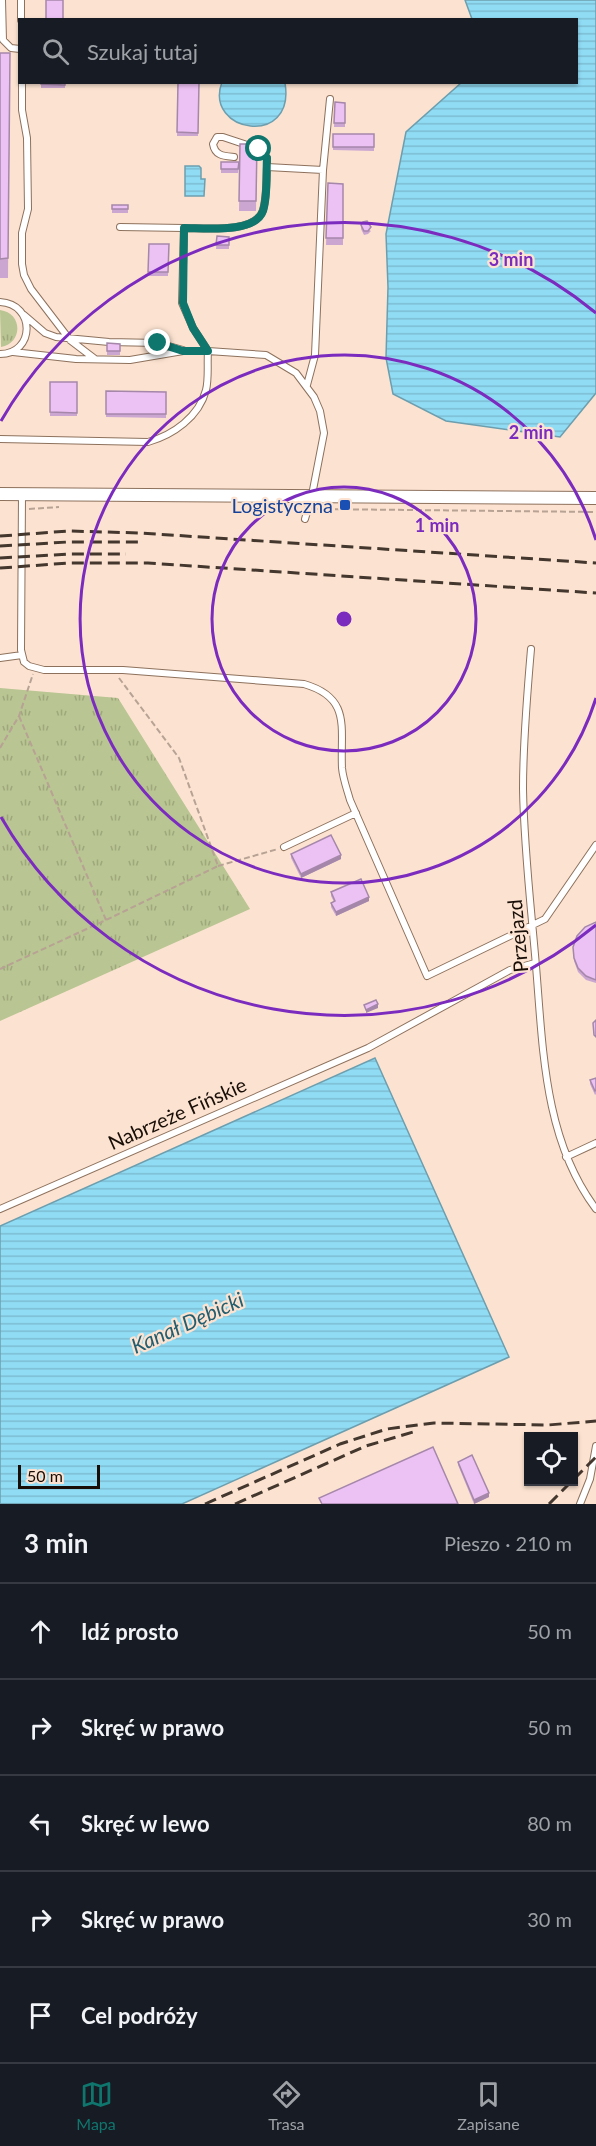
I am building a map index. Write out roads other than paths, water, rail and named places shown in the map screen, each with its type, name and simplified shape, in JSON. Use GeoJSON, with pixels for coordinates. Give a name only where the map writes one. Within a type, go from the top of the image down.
{"type":"FeatureCollection","features":[{"type":"Feature","properties":{"kind":"street"},"geometry":{"type":"LineString","coordinates":[[0,494],[596,498]]}},
{"type":"Feature","properties":{"kind":"lane"},"geometry":{"type":"LineString","coordinates":[[2,0],[3,40],[10,48],[18,49]]}},
{"type":"Feature","properties":{"kind":"lane"},"geometry":{"type":"LineString","coordinates":[[21,0],[21,18]]}},
{"type":"Feature","properties":{"kind":"lane"},"geometry":{"type":"LineString","coordinates":[[22,84],[28,185],[28,209],[22,232],[24,275],[31,289],[70,340],[96,360]]}},
{"type":"Feature","properties":{"kind":"lane"},"geometry":{"type":"LineString","coordinates":[[307,385],[315,355],[323,170],[330,99]]}},
{"type":"Feature","properties":{"kind":"lane"},"geometry":{"type":"LineString","coordinates":[[120,227],[243,226],[258,219],[263,211],[267,158],[259,149],[217,137],[213,144],[214,150],[219,155],[234,158]]}},
{"type":"Feature","properties":{"kind":"lane"},"geometry":{"type":"LineString","coordinates":[[267,167],[323,170]]}},
{"type":"Feature","properties":{"kind":"lane"},"geometry":{"type":"LineString","coordinates":[[0,439],[148,442],[173,431],[189,418],[201,403],[206,387],[208,351],[193,328],[183,303],[184,228]]}},
{"type":"Feature","properties":{"kind":"lane"},"geometry":{"type":"LineString","coordinates":[[0,302],[12,304],[45,333],[70,340],[148,342],[183,351]]}},
{"type":"Feature","properties":{"kind":"lane"},"geometry":{"type":"LineString","coordinates":[[13,352],[24,340],[27,332],[24,315]]}},
{"type":"Feature","properties":{"kind":"lane"},"geometry":{"type":"LineString","coordinates":[[0,354],[13,352],[96,360],[146,359],[183,351],[266,355],[289,368],[307,385],[320,411],[324,433],[305,519]]}},
{"type":"Feature","properties":{"kind":"lane"},"geometry":{"type":"LineString","coordinates":[[22,495],[22,655],[24,662],[35,668],[114,670],[282,681],[304,684],[325,692],[339,708],[342,718],[342,769],[350,800],[428,976],[544,919],[596,845]]}},
{"type":"Feature","properties":{"kind":"lane","name":"Przejazd"},"geometry":{"type":"LineString","coordinates":[[531,649],[524,740],[524,827],[545,1074],[566,1157],[579,1186],[596,1209]]}},
{"type":"Feature","properties":{"kind":"lane"},"geometry":{"type":"LineString","coordinates":[[0,658],[22,655]]}},
{"type":"Feature","properties":{"kind":"lane"},"geometry":{"type":"LineString","coordinates":[[284,848],[356,813]]}},
{"type":"Feature","properties":{"kind":"lane","name":"Nabrzeże Fińskie"},"geometry":{"type":"LineString","coordinates":[[0,1209],[368,1048],[510,970],[536,963]]}},
{"type":"Feature","properties":{"kind":"lane"},"geometry":{"type":"LineString","coordinates":[[566,1157],[596,1143]]}},
{"type":"Feature","properties":{"kind":"lane"},"geometry":{"type":"LineString","coordinates":[[580,1504],[590,1479],[596,1446]]}},
{"type":"Feature","properties":{"kind":"water"},"geometry":{"type":"Polygon","coordinates":[[[465,0],[596,0],[596,393],[560,437],[446,421],[393,394],[386,358],[388,287],[386,234],[406,132],[460,84],[578,84],[578,18],[472,18],[465,0]]]}},
{"type":"Feature","properties":{"kind":"water"},"geometry":{"type":"Polygon","coordinates":[[[222,84],[285,84],[285,104],[277,117],[265,125],[250,126],[236,122],[225,113],[220,99],[222,84]]]}},
{"type":"Feature","properties":{"kind":"water"},"geometry":{"type":"Polygon","coordinates":[[[185,166],[201,168],[201,179],[205,179],[204,196],[185,196],[185,166]]]}},
{"type":"Feature","properties":{"kind":"water","name":"Kanał Dębicki"},"geometry":{"type":"Polygon","coordinates":[[[375,1058],[509,1357],[182,1504],[0,1504],[0,1226],[375,1058]]]}},
{"type":"Feature","properties":{"kind":"railway"},"geometry":{"type":"LineString","coordinates":[[0,536],[69,531],[140,533],[596,563]]}},
{"type":"Feature","properties":{"kind":"railway"},"geometry":{"type":"LineString","coordinates":[[0,546],[68,542],[141,542]]}},
{"type":"Feature","properties":{"kind":"railway"},"geometry":{"type":"LineString","coordinates":[[0,558],[126,554]]}},
{"type":"Feature","properties":{"kind":"railway"},"geometry":{"type":"LineString","coordinates":[[0,568],[69,563],[148,563],[596,593]]}},
{"type":"Feature","properties":{"kind":"railway"},"geometry":{"type":"LineString","coordinates":[[205,1504],[340,1444],[387,1429],[434,1423],[548,1425],[596,1421]]}},
{"type":"Feature","properties":{"kind":"railway"},"geometry":{"type":"LineString","coordinates":[[235,1504],[366,1446],[413,1432]]}},
{"type":"Feature","properties":{"kind":"railway"},"geometry":{"type":"LineString","coordinates":[[578,1475],[596,1457]]}},
{"type":"Feature","properties":{"kind":"railway"},"geometry":{"type":"LineString","coordinates":[[549,1504],[567,1486]]}},
{"type":"Feature","properties":{"kind":"place","name":"Logistyczna"},"geometry":{"type":"Point","coordinates":[345,505]}}]}
